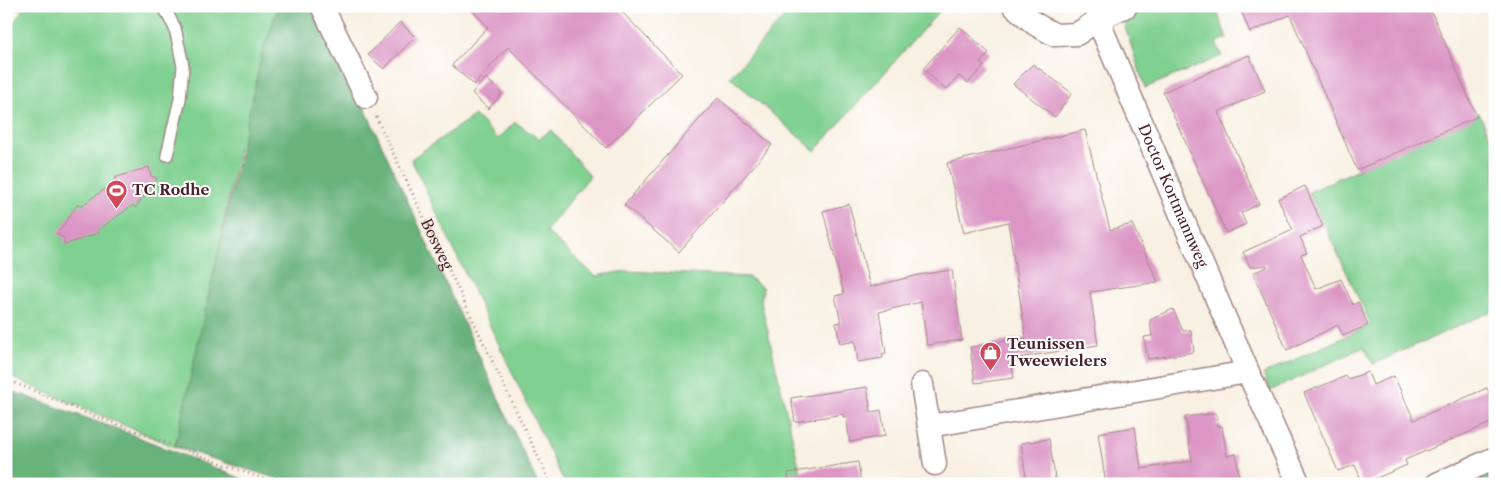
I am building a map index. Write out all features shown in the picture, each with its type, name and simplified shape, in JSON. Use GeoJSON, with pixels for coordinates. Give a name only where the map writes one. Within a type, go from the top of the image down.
{"type":"FeatureCollection","features":[{"type":"Feature","properties":{"kind":"street"},"geometry":{"type":"LineString","coordinates":[[322,6],[366,97]]}},
{"type":"Feature","properties":{"kind":"street"},"geometry":{"type":"LineString","coordinates":[[1014,6],[1035,24],[1055,35],[1077,34],[1098,13],[1126,6]]}},
{"type":"Feature","properties":{"kind":"street","name":"Doctor Kortmannweg"},"geometry":{"type":"LineString","coordinates":[[1098,13],[1103,32],[1248,372],[1299,484]]}},
{"type":"Feature","properties":{"kind":"street"},"geometry":{"type":"LineString","coordinates":[[929,426],[1248,372]]}},
{"type":"Feature","properties":{"kind":"street"},"geometry":{"type":"LineString","coordinates":[[922,384],[934,464]]}},
{"type":"Feature","properties":{"kind":"street"},"geometry":{"type":"LineString","coordinates":[[1449,482],[1495,458]]}},
{"type":"Feature","properties":{"kind":"lane"},"geometry":{"type":"LineString","coordinates":[[163,6],[175,28],[183,66],[180,99],[167,155]]}},
{"type":"Feature","properties":{"kind":"path","name":"Bosweg"},"geometry":{"type":"LineString","coordinates":[[366,97],[551,484]]}},
{"type":"Feature","properties":{"kind":"path"},"geometry":{"type":"LineString","coordinates":[[6,379],[81,411],[277,484]]}},
{"type":"Feature","properties":{"kind":"green space","name":"TC Rodhe"},"geometry":{"type":"Polygon","coordinates":[[[6,6],[279,6],[263,50],[242,148],[239,148],[209,294],[205,337],[200,336],[199,341],[204,342],[200,395],[188,394],[175,447],[6,375],[6,32],[24,9],[14,7],[6,23],[6,6]]]}},
{"type":"Feature","properties":{"kind":"green space"},"geometry":{"type":"Polygon","coordinates":[[[279,6],[315,6],[322,15],[538,484],[294,484],[175,447],[263,50],[279,6]]]}},
{"type":"Feature","properties":{"kind":"green space"},"geometry":{"type":"Polygon","coordinates":[[[794,6],[944,6],[815,151],[730,77],[794,6]]]}},
{"type":"Feature","properties":{"kind":"green space"},"geometry":{"type":"Polygon","coordinates":[[[1152,6],[1215,6],[1227,38],[1216,43],[1222,56],[1145,88],[1124,24],[1130,15],[1152,6]]]}},
{"type":"Feature","properties":{"kind":"green space"},"geometry":{"type":"Polygon","coordinates":[[[1479,113],[1495,147],[1495,310],[1373,364],[1364,347],[1270,391],[1263,374],[1371,325],[1309,192],[1479,113]]]}},
{"type":"Feature","properties":{"kind":"green space"},"geometry":{"type":"Polygon","coordinates":[[[475,115],[498,139],[515,122],[539,139],[551,130],[590,176],[546,231],[595,276],[626,271],[748,277],[763,288],[761,302],[803,484],[565,484],[411,159],[475,115]]]}},
{"type":"Feature","properties":{"kind":"green space"},"geometry":{"type":"Polygon","coordinates":[[[6,389],[123,431],[255,484],[6,484],[6,389]]]}},
{"type":"Feature","properties":{"kind":"green space"},"geometry":{"type":"Polygon","coordinates":[[[1495,469],[1495,484],[1480,484],[1486,475],[1495,469]]]}},
{"type":"Feature","properties":{"kind":"building"},"geometry":{"type":"Polygon","coordinates":[[[468,6],[616,6],[682,74],[606,148],[508,47],[474,85],[452,65],[488,27],[468,6]]]}},
{"type":"Feature","properties":{"kind":"building"},"geometry":{"type":"Polygon","coordinates":[[[1239,6],[1429,6],[1477,117],[1357,170],[1290,15],[1250,32],[1239,6]]]}},
{"type":"Feature","properties":{"kind":"building"},"geometry":{"type":"Polygon","coordinates":[[[400,22],[415,37],[384,69],[368,55],[400,22]]]}},
{"type":"Feature","properties":{"kind":"building"},"geometry":{"type":"Polygon","coordinates":[[[960,27],[989,53],[980,63],[984,66],[968,83],[959,76],[946,90],[923,69],[960,27]]]}},
{"type":"Feature","properties":{"kind":"building"},"geometry":{"type":"Polygon","coordinates":[[[1249,55],[1265,91],[1218,112],[1259,204],[1241,213],[1246,224],[1226,233],[1163,92],[1249,55]]]}},
{"type":"Feature","properties":{"kind":"building"},"geometry":{"type":"Polygon","coordinates":[[[1033,64],[1072,93],[1055,117],[1013,84],[1033,64]]]}},
{"type":"Feature","properties":{"kind":"building"},"geometry":{"type":"Polygon","coordinates":[[[486,78],[502,94],[488,109],[472,93],[486,78]]]}},
{"type":"Feature","properties":{"kind":"building"},"geometry":{"type":"Polygon","coordinates":[[[718,98],[772,145],[679,252],[624,205],[718,98]]]}},
{"type":"Feature","properties":{"kind":"building"},"geometry":{"type":"Polygon","coordinates":[[[1085,130],[1110,230],[1132,224],[1158,282],[1090,292],[1098,345],[1011,359],[1014,378],[975,383],[970,347],[1026,338],[1008,222],[964,233],[947,163],[1085,130]]]}},
{"type":"Feature","properties":{"kind":"building"},"geometry":{"type":"Polygon","coordinates":[[[149,167],[151,176],[157,178],[135,208],[133,205],[97,231],[99,233],[64,245],[64,238],[57,234],[78,204],[80,207],[116,181],[114,178],[149,167]]]}},
{"type":"Feature","properties":{"kind":"building"},"geometry":{"type":"Polygon","coordinates":[[[1305,186],[1323,226],[1300,237],[1307,253],[1301,255],[1316,289],[1341,279],[1353,305],[1358,302],[1368,325],[1343,336],[1338,325],[1287,350],[1253,273],[1267,267],[1267,265],[1250,267],[1243,252],[1293,230],[1278,199],[1305,186]]]}},
{"type":"Feature","properties":{"kind":"building"},"geometry":{"type":"Polygon","coordinates":[[[849,204],[870,287],[919,275],[952,270],[962,340],[927,345],[921,302],[879,312],[886,353],[882,354],[883,358],[858,362],[855,341],[840,344],[836,323],[841,322],[835,296],[844,294],[823,211],[849,204]]]}},
{"type":"Feature","properties":{"kind":"building"},"geometry":{"type":"Polygon","coordinates":[[[1173,309],[1183,331],[1191,330],[1194,352],[1148,359],[1144,337],[1152,336],[1150,320],[1173,309]]]}},
{"type":"Feature","properties":{"kind":"building"},"geometry":{"type":"Polygon","coordinates":[[[1368,372],[1373,385],[1394,376],[1414,420],[1487,388],[1495,407],[1495,421],[1405,460],[1407,465],[1363,484],[1355,465],[1338,471],[1304,393],[1346,376],[1348,379],[1368,372]]]}},
{"type":"Feature","properties":{"kind":"building"},"geometry":{"type":"Polygon","coordinates":[[[867,387],[871,412],[881,410],[885,436],[850,442],[846,416],[843,417],[843,414],[795,422],[791,398],[867,387]]]}},
{"type":"Feature","properties":{"kind":"building"},"geometry":{"type":"Polygon","coordinates":[[[1216,413],[1218,426],[1222,426],[1227,456],[1236,454],[1240,484],[1106,484],[1098,433],[1135,427],[1141,469],[1192,461],[1185,417],[1216,413]]]}},
{"type":"Feature","properties":{"kind":"building"},"geometry":{"type":"Polygon","coordinates":[[[1049,439],[1056,484],[1027,484],[1021,443],[1049,439]]]}},
{"type":"Feature","properties":{"kind":"building"},"geometry":{"type":"Polygon","coordinates":[[[858,462],[861,484],[789,484],[788,473],[858,462]]]}},
{"type":"Feature","properties":{"kind":"place","name":"TC Rodhe"},"geometry":{"type":"Point","coordinates":[116,209]}},
{"type":"Feature","properties":{"kind":"place","name":"Teunissen Tweewielers"},"geometry":{"type":"Point","coordinates":[991,372]}}]}
